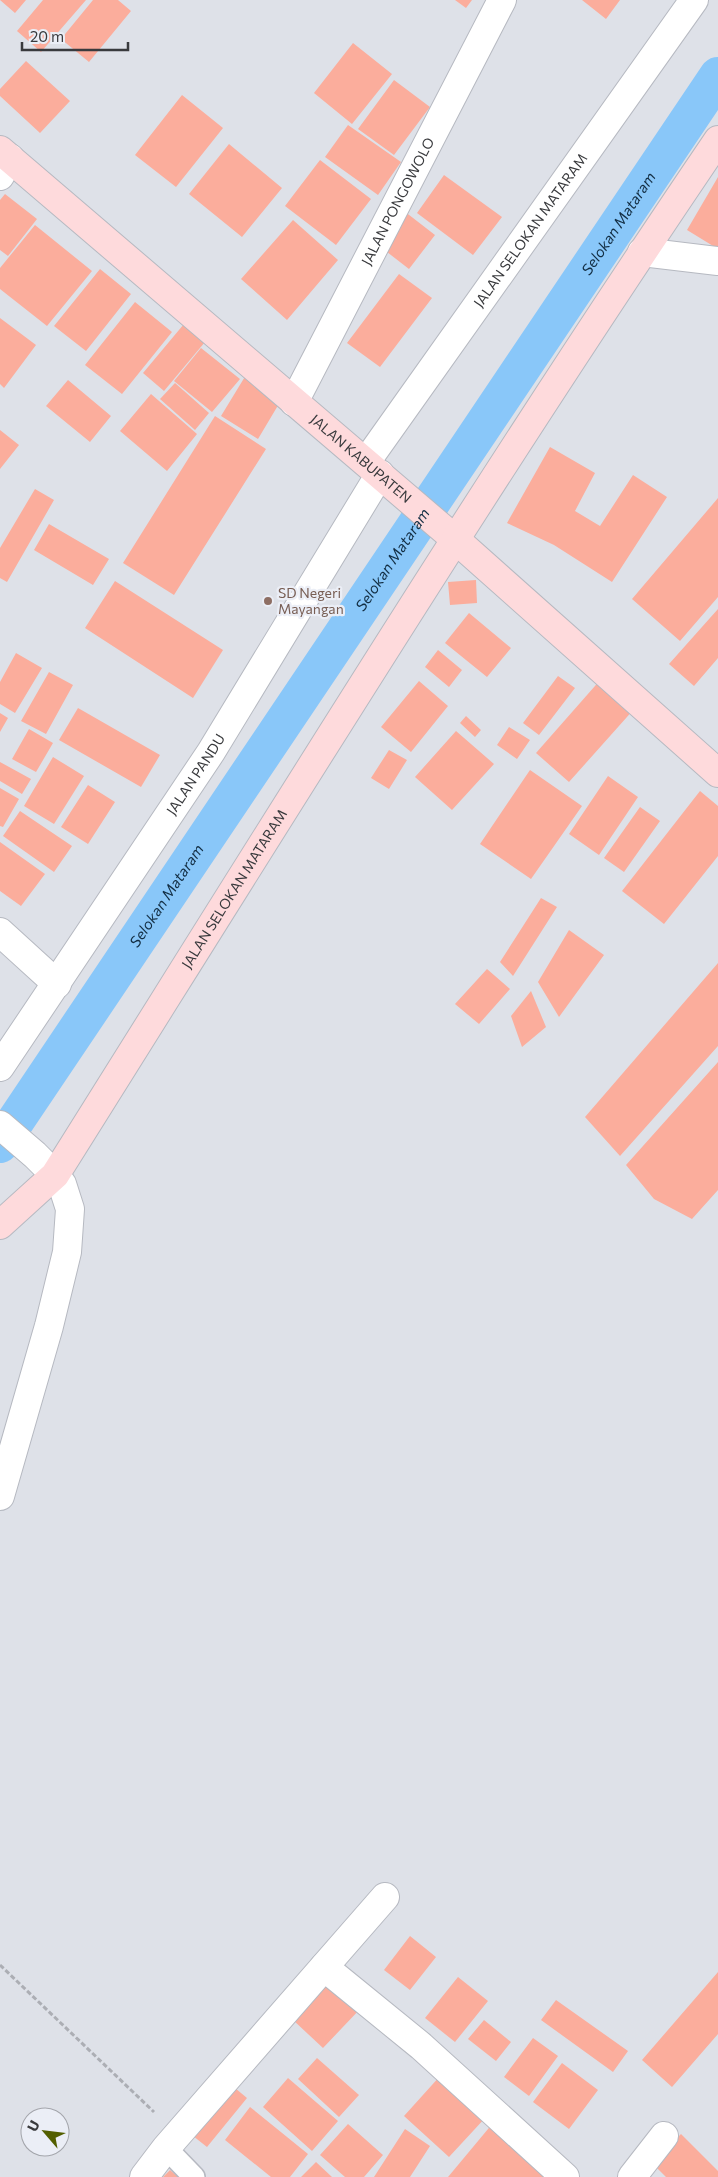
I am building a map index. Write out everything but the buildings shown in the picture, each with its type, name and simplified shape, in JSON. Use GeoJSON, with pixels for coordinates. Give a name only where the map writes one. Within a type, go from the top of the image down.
{"type":"FeatureCollection","features":[{"type":"Feature","properties":{"kind":"street","name":"JALAN PONGOWOLO"},"geometry":{"type":"LineString","coordinates":[[294,402],[502,0]]}},
{"type":"Feature","properties":{"kind":"street","name":"JALAN SELOKAN MATARAM"},"geometry":{"type":"LineString","coordinates":[[376,471],[694,0]]}},
{"type":"Feature","properties":{"kind":"street","name":"JALAN SELOKAN MATARAM"},"geometry":{"type":"LineString","coordinates":[[0,1225],[54,1174],[450,534],[718,140]]}},
{"type":"Feature","properties":{"kind":"street","name":"JALAN KABUPATEN"},"geometry":{"type":"LineString","coordinates":[[3,161],[450,534],[718,773]]}},
{"type":"Feature","properties":{"kind":"street"},"geometry":{"type":"LineString","coordinates":[[642,252],[718,261]]}},
{"type":"Feature","properties":{"kind":"street","name":"JALAN PANDU"},"geometry":{"type":"LineString","coordinates":[[0,1067],[211,752],[376,471]]}},
{"type":"Feature","properties":{"kind":"street"},"geometry":{"type":"LineString","coordinates":[[0,932],[57,984]]}},
{"type":"Feature","properties":{"kind":"street"},"geometry":{"type":"LineString","coordinates":[[0,1125],[36,1155],[54,1174],[62,1184],[70,1209],[67,1252],[49,1326],[0,1496]]}},
{"type":"Feature","properties":{"kind":"street"},"geometry":{"type":"LineString","coordinates":[[144,2177],[172,2142],[385,1897]]}},
{"type":"Feature","properties":{"kind":"street"},"geometry":{"type":"LineString","coordinates":[[324,1967],[421,2046],[565,2177]]}},
{"type":"Feature","properties":{"kind":"street"},"geometry":{"type":"LineString","coordinates":[[632,2177],[664,2136]]}},
{"type":"Feature","properties":{"kind":"lane"},"geometry":{"type":"LineString","coordinates":[[172,2142],[194,2177]]}},
{"type":"Feature","properties":{"kind":"path"},"geometry":{"type":"LineString","coordinates":[[0,1965],[172,2142]]}},
{"type":"Feature","properties":{"kind":"waterway","name":"Selokan Mataram"},"geometry":{"type":"LineString","coordinates":[[0,1144],[718,76]]}},
{"type":"Feature","properties":{"kind":"place","name":"SD Negeri Mayangan"},"geometry":{"type":"Point","coordinates":[268,601]}}]}
